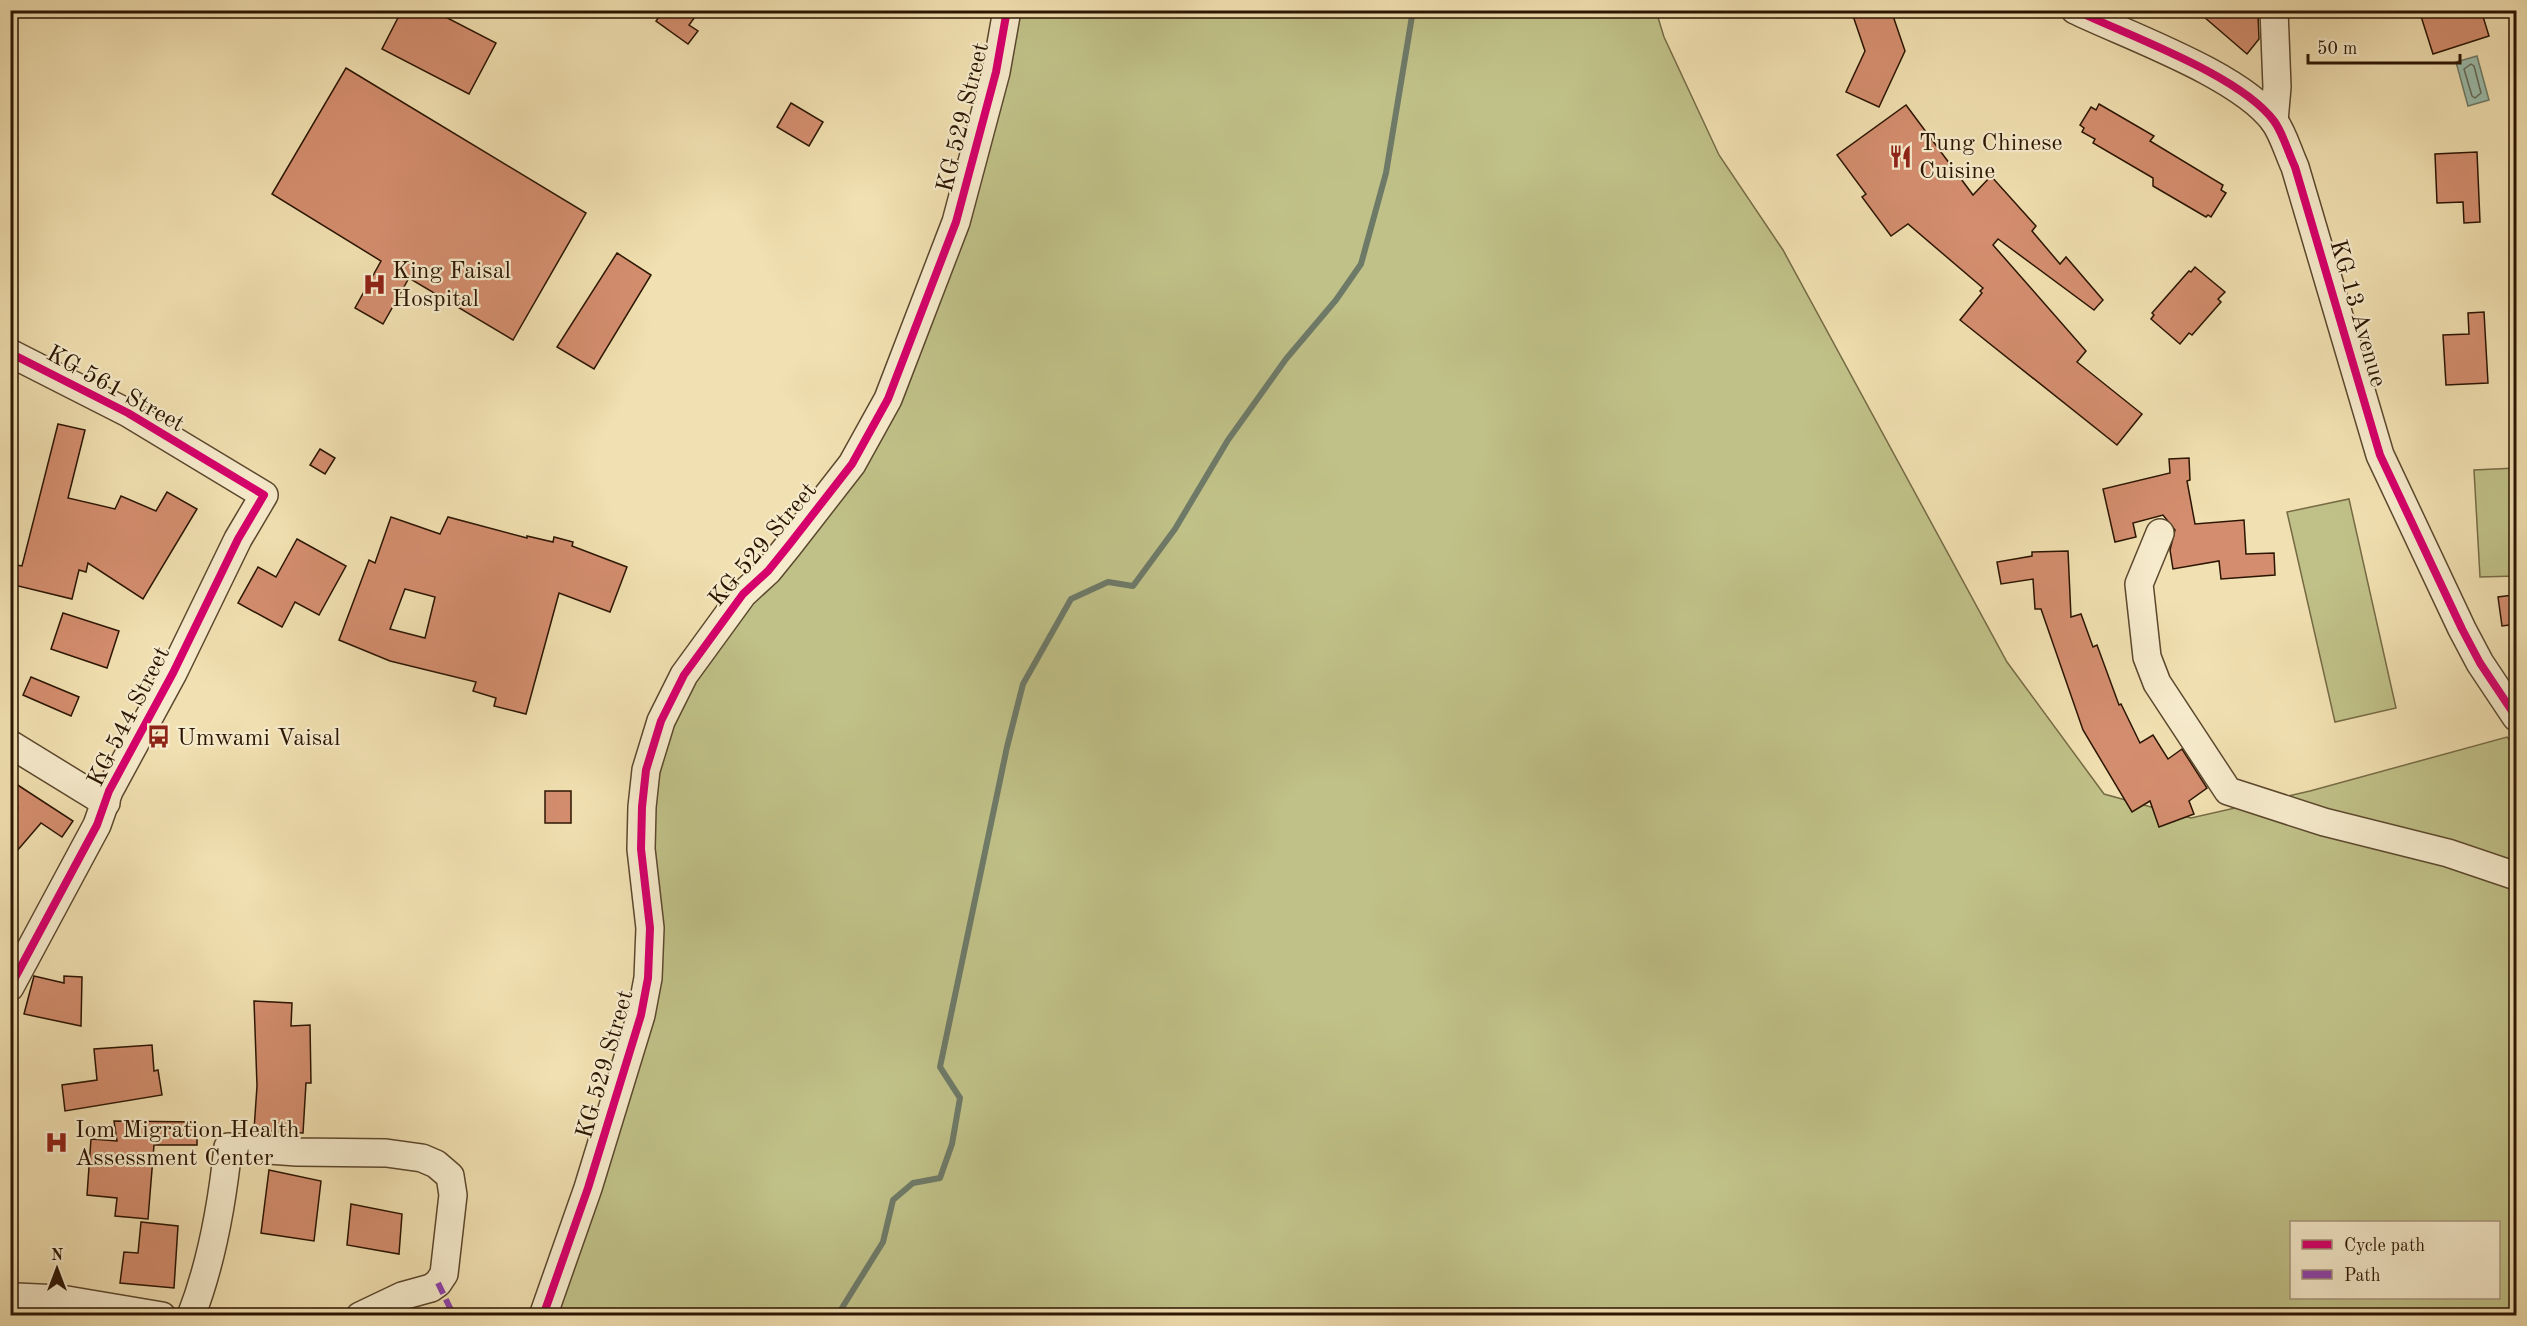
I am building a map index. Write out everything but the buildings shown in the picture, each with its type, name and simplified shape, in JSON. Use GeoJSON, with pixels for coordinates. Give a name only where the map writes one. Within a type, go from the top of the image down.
{"type":"FeatureCollection","features":[{"type":"Feature","properties":{"kind":"street","name":"KG 529 Street"},"geometry":{"type":"LineString","coordinates":[[543,1316],[588,1188],[641,1015],[648,978],[650,928],[641,849],[642,807],[646,770],[661,721],[684,675],[743,594],[768,571],[852,464],[888,399],[956,222],[996,72],[1007,10]]}},
{"type":"Feature","properties":{"kind":"street","name":"KG 13 Avenue"},"geometry":{"type":"LineString","coordinates":[[2075,10],[2216,75],[2248,96],[2274,121],[2295,167],[2380,455],[2462,629],[2480,663],[2517,717]]}},
{"type":"Feature","properties":{"kind":"street"},"geometry":{"type":"LineString","coordinates":[[2274,10],[2277,87],[2274,121]]}},
{"type":"Feature","properties":{"kind":"street","name":"KG 561 Street"},"geometry":{"type":"LineString","coordinates":[[10,353],[128,413],[264,495]]}},
{"type":"Feature","properties":{"kind":"street","name":"KG 544 Street"},"geometry":{"type":"LineString","coordinates":[[10,987],[106,803],[109,791],[174,673],[238,538],[264,495]]}},
{"type":"Feature","properties":{"kind":"street"},"geometry":{"type":"LineString","coordinates":[[2160,532],[2139,584],[2147,657],[2157,683],[2228,791],[2324,822],[2448,853],[2517,876]]}},
{"type":"Feature","properties":{"kind":"street"},"geometry":{"type":"LineString","coordinates":[[10,744],[106,803]]}},
{"type":"Feature","properties":{"kind":"street"},"geometry":{"type":"LineString","coordinates":[[191,1316],[204,1283],[219,1219],[228,1147],[297,1152],[386,1153],[422,1158],[436,1164],[450,1176],[453,1195],[444,1274],[431,1288],[402,1296],[360,1316]]}},
{"type":"Feature","properties":{"kind":"street"},"geometry":{"type":"LineString","coordinates":[[14,1299],[61,1299],[162,1316]]}},
{"type":"Feature","properties":{"kind":"green space"},"geometry":{"type":"Polygon","coordinates":[[[1014,11],[1656,11],[1664,37],[1719,155],[1783,250],[2007,662],[2104,794],[2191,818],[2310,791],[2507,737],[2516,748],[2516,1315],[537,1316],[635,992],[654,755],[706,648],[845,464],[909,350],[1014,11]]]}},
{"type":"Feature","properties":{"kind":"green space"},"geometry":{"type":"Polygon","coordinates":[[[2516,468],[2516,576],[2480,577],[2474,470],[2516,468]]]}},
{"type":"Feature","properties":{"kind":"green space"},"geometry":{"type":"Polygon","coordinates":[[[2349,499],[2396,708],[2335,722],[2287,512],[2349,499]]]}},
{"type":"Feature","properties":{"kind":"water"},"geometry":{"type":"Polygon","coordinates":[[[2477,56],[2489,100],[2468,106],[2456,62],[2477,56]]]}},
{"type":"Feature","properties":{"kind":"waterway"},"geometry":{"type":"LineString","coordinates":[[837,1316],[883,1242],[893,1200],[913,1183],[940,1178],[952,1144],[960,1098],[940,1067],[1007,747],[1023,684],[1071,599],[1108,582],[1133,586],[1175,529],[1228,440],[1286,359],[1336,300],[1361,264],[1386,173],[1413,10]]}},
{"type":"Feature","properties":{"kind":"marked path"},"geometry":{"type":"LineString","coordinates":[[438,1283],[451,1310],[458,1316]]}},
{"type":"Feature","properties":{"kind":"cycle path"},"geometry":{"type":"LineString","coordinates":[[543,1316],[588,1188],[641,1015],[648,978],[650,928],[641,849],[642,807],[646,770],[661,721],[684,675],[743,594],[768,571],[852,464],[888,399],[956,222],[996,72],[1007,10]]}},
{"type":"Feature","properties":{"kind":"cycle path"},"geometry":{"type":"LineString","coordinates":[[2075,10],[2153,44],[2210,73],[2258,104],[2274,121],[2295,167],[2380,455],[2462,629],[2480,663],[2516,717]]}},
{"type":"Feature","properties":{"kind":"cycle path"},"geometry":{"type":"LineString","coordinates":[[10,353],[128,413],[264,495],[238,539],[173,673],[109,791],[97,825],[10,987]]}},
{"type":"Feature","properties":{"kind":"place","name":"Tung Chinese Cuisine"},"geometry":{"type":"Point","coordinates":[1901,156]}},
{"type":"Feature","properties":{"kind":"place","name":"King Faisal Hospital"},"geometry":{"type":"Point","coordinates":[374,284]}},
{"type":"Feature","properties":{"kind":"place","name":"Umwami Vaisal"},"geometry":{"type":"Point","coordinates":[159,737]}},
{"type":"Feature","properties":{"kind":"place","name":"Iom Migration Health Assessment Center"},"geometry":{"type":"Point","coordinates":[57,1143]}}]}
